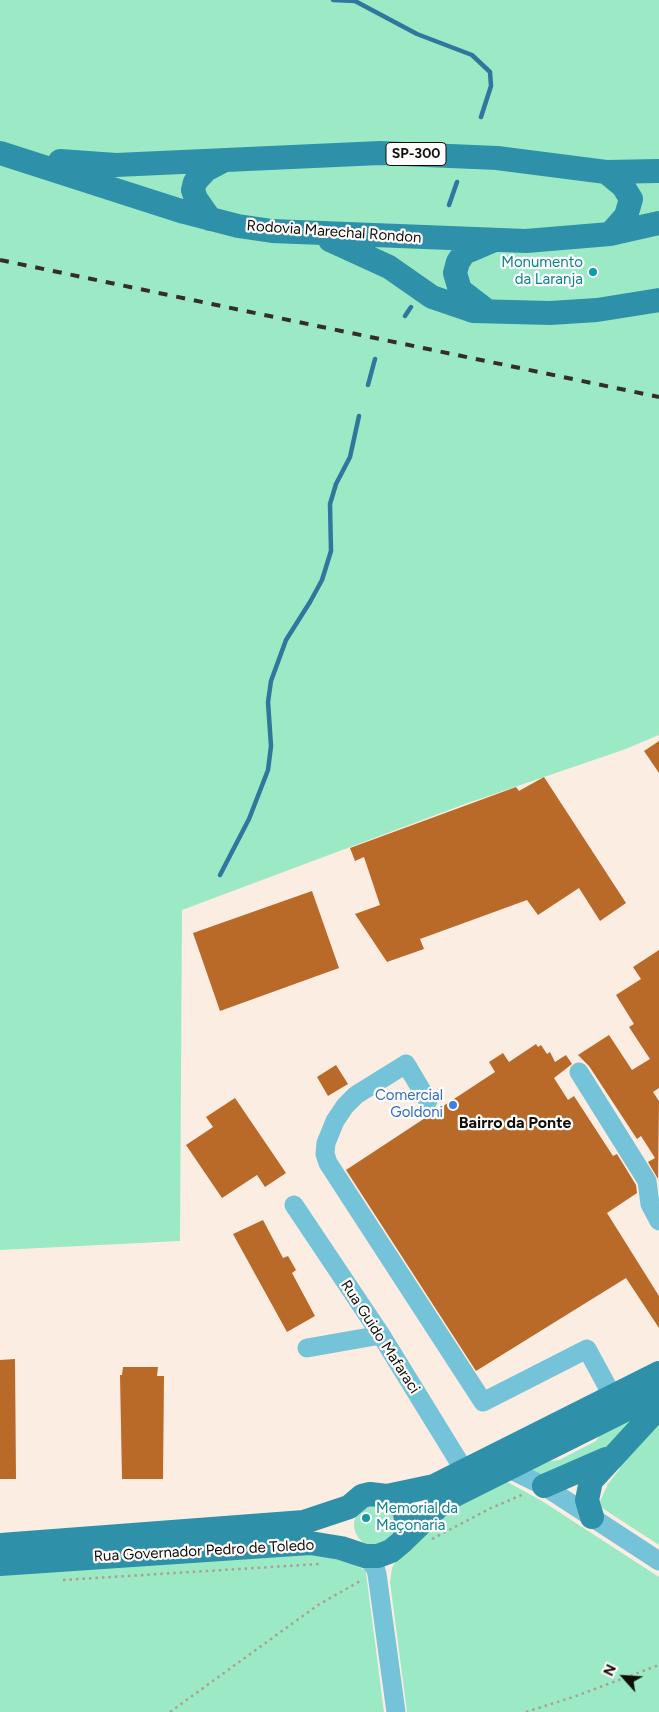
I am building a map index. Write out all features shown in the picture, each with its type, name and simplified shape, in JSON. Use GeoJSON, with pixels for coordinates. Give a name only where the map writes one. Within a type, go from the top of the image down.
{"type":"FeatureCollection","features":[{"type":"Feature","properties":{"kind":"main road","name":"Rodovia Marechal Rondon"},"geometry":{"type":"LineString","coordinates":[[9,155],[116,165],[347,153],[413,154],[497,158],[606,172],[659,171]]}},
{"type":"Feature","properties":{"kind":"main road","name":"Rodovia Marechal Rondon"},"geometry":{"type":"LineString","coordinates":[[9,155],[210,219],[272,231],[493,241],[610,234],[659,223]]}},
{"type":"Feature","properties":{"kind":"main road"},"geometry":{"type":"LineString","coordinates":[[210,219],[196,200],[193,190],[195,182],[206,170],[225,160]]}},
{"type":"Feature","properties":{"kind":"main road"},"geometry":{"type":"LineString","coordinates":[[606,172],[623,186],[631,199],[626,216],[610,234]]}},
{"type":"Feature","properties":{"kind":"main road"},"geometry":{"type":"LineString","coordinates":[[314,233],[381,262],[445,303],[473,311],[550,314],[597,310],[659,300]]}},
{"type":"Feature","properties":{"kind":"main road"},"geometry":{"type":"LineString","coordinates":[[492,313],[473,302],[460,290],[455,273],[458,262],[464,253],[493,241]]}},
{"type":"Feature","properties":{"kind":"main road","name":"Rua Governador Pedro de Toledo"},"geometry":{"type":"LineString","coordinates":[[0,1545],[297,1524],[349,1507],[362,1496],[370,1494],[387,1496],[434,1486],[659,1373]]}},
{"type":"Feature","properties":{"kind":"main road"},"geometry":{"type":"LineString","coordinates":[[397,1546],[445,1500],[659,1393]]}},
{"type":"Feature","properties":{"kind":"main road"},"geometry":{"type":"LineString","coordinates":[[592,1517],[587,1500],[589,1486],[659,1407]]}},
{"type":"Feature","properties":{"kind":"main road"},"geometry":{"type":"LineString","coordinates":[[544,1486],[615,1455]]}},
{"type":"Feature","properties":{"kind":"main road"},"geometry":{"type":"LineString","coordinates":[[387,1496],[398,1503],[405,1512],[407,1530],[397,1546]]}},
{"type":"Feature","properties":{"kind":"main road"},"geometry":{"type":"LineString","coordinates":[[349,1507],[344,1519],[344,1532],[348,1543],[367,1561]]}},
{"type":"Feature","properties":{"kind":"main road","name":"Rua Governador Pedro de Toledo"},"geometry":{"type":"LineString","coordinates":[[0,1564],[310,1543],[341,1548],[367,1561],[397,1546]]}},
{"type":"Feature","properties":{"kind":"street"},"geometry":{"type":"LineString","coordinates":[[428,1101],[406,1064],[356,1095],[345,1106],[335,1121],[328,1137],[325,1154],[328,1163],[483,1402],[588,1349],[613,1397]]}},
{"type":"Feature","properties":{"kind":"street"},"geometry":{"type":"LineString","coordinates":[[579,1072],[647,1181],[650,1204],[659,1221]]}},
{"type":"Feature","properties":{"kind":"street","name":"Rua Guido Mafaraci"},"geometry":{"type":"LineString","coordinates":[[294,1205],[381,1335],[464,1470]]}},
{"type":"Feature","properties":{"kind":"street"},"geometry":{"type":"LineString","coordinates":[[307,1348],[381,1335]]}},
{"type":"Feature","properties":{"kind":"street"},"geometry":{"type":"LineString","coordinates":[[507,1468],[544,1486],[659,1561]]}},
{"type":"Feature","properties":{"kind":"street"},"geometry":{"type":"LineString","coordinates":[[367,1561],[396,1712]]}},
{"type":"Feature","properties":{"kind":"path"},"geometry":{"type":"LineString","coordinates":[[428,1540],[450,1531],[491,1508],[544,1486]]}},
{"type":"Feature","properties":{"kind":"path"},"geometry":{"type":"LineString","coordinates":[[170,1712],[318,1605],[369,1575],[367,1561]]}},
{"type":"Feature","properties":{"kind":"path"},"geometry":{"type":"LineString","coordinates":[[59,1580],[326,1564]]}},
{"type":"Feature","properties":{"kind":"path"},"geometry":{"type":"LineString","coordinates":[[526,1712],[659,1665]]}},
{"type":"Feature","properties":{"kind":"green space"},"geometry":{"type":"Polygon","coordinates":[[[0,0],[659,0],[659,735],[623,750],[465,804],[182,910],[180,1241],[0,1250],[0,0]]]}},
{"type":"Feature","properties":{"kind":"green space"},"geometry":{"type":"Polygon","coordinates":[[[647,1411],[611,1446],[538,1476],[529,1470],[543,1462],[559,1460],[596,1441],[600,1435],[647,1411]]]}},
{"type":"Feature","properties":{"kind":"green space"},"geometry":{"type":"Polygon","coordinates":[[[659,1423],[659,1545],[602,1508],[600,1501],[608,1484],[621,1467],[610,1472],[659,1423]]]}},
{"type":"Feature","properties":{"kind":"green space"},"geometry":{"type":"Polygon","coordinates":[[[502,1479],[542,1501],[659,1577],[659,1712],[407,1712],[390,1582],[392,1568],[398,1557],[442,1516],[502,1479]]]}},
{"type":"Feature","properties":{"kind":"green space"},"geometry":{"type":"Polygon","coordinates":[[[375,1504],[390,1510],[396,1525],[390,1540],[375,1546],[360,1540],[354,1525],[360,1510],[375,1504]]]}},
{"type":"Feature","properties":{"kind":"green space"},"geometry":{"type":"Polygon","coordinates":[[[309,1552],[340,1558],[369,1572],[366,1573],[384,1712],[0,1712],[0,1572],[309,1552]]]}},
{"type":"Feature","properties":{"kind":"building"},"geometry":{"type":"Polygon","coordinates":[[[659,741],[659,773],[644,751],[659,741]]]}},
{"type":"Feature","properties":{"kind":"building"},"geometry":{"type":"Polygon","coordinates":[[[544,777],[626,903],[600,921],[579,888],[538,915],[527,900],[420,939],[424,949],[387,962],[355,914],[380,905],[364,857],[355,861],[350,848],[516,787],[519,791],[544,777]]]}},
{"type":"Feature","properties":{"kind":"building"},"geometry":{"type":"Polygon","coordinates":[[[312,891],[339,968],[220,1011],[193,933],[312,891]]]}},
{"type":"Feature","properties":{"kind":"building"},"geometry":{"type":"Polygon","coordinates":[[[659,950],[659,1088],[653,1092],[659,1101],[658,1179],[648,1162],[655,1158],[641,1136],[637,1139],[589,1066],[578,1055],[609,1035],[632,1070],[650,1059],[629,1027],[634,1024],[616,995],[641,979],[633,967],[659,950]]]}},
{"type":"Feature","properties":{"kind":"building"},"geometry":{"type":"Polygon","coordinates":[[[536,1044],[538,1047],[541,1045],[547,1054],[550,1052],[555,1062],[566,1055],[572,1064],[554,1078],[568,1100],[574,1096],[613,1156],[617,1154],[636,1185],[637,1193],[607,1213],[659,1296],[659,1328],[626,1278],[476,1371],[346,1170],[495,1072],[489,1062],[503,1053],[509,1062],[536,1044]]]}},
{"type":"Feature","properties":{"kind":"building"},"geometry":{"type":"Polygon","coordinates":[[[336,1065],[348,1084],[328,1096],[317,1077],[336,1065]]]}},
{"type":"Feature","properties":{"kind":"building"},"geometry":{"type":"Polygon","coordinates":[[[235,1098],[286,1173],[265,1187],[257,1175],[222,1198],[186,1145],[213,1127],[206,1117],[235,1098]]]}},
{"type":"Feature","properties":{"kind":"building"},"geometry":{"type":"Polygon","coordinates":[[[263,1220],[283,1258],[288,1256],[296,1270],[292,1273],[315,1316],[287,1332],[233,1234],[263,1220]]]}},
{"type":"Feature","properties":{"kind":"building"},"geometry":{"type":"Polygon","coordinates":[[[15,1359],[16,1479],[0,1479],[0,1360],[15,1359]]]}},
{"type":"Feature","properties":{"kind":"building"},"geometry":{"type":"Polygon","coordinates":[[[123,1367],[158,1367],[157,1376],[164,1376],[163,1479],[122,1479],[120,1375],[122,1375],[123,1367]]]}},
{"type":"Feature","properties":{"kind":"waterway"},"geometry":{"type":"LineString","coordinates":[[333,0],[355,1],[417,34],[472,55],[490,72],[491,86],[481,117]]}},
{"type":"Feature","properties":{"kind":"waterway"},"geometry":{"type":"LineString","coordinates":[[449,205],[457,182]]}},
{"type":"Feature","properties":{"kind":"waterway"},"geometry":{"type":"LineString","coordinates":[[405,316],[411,307]]}},
{"type":"Feature","properties":{"kind":"waterway"},"geometry":{"type":"LineString","coordinates":[[368,385],[375,359]]}},
{"type":"Feature","properties":{"kind":"waterway"},"geometry":{"type":"LineString","coordinates":[[220,875],[249,819],[268,770],[271,746],[268,702],[271,681],[286,640],[322,580],[331,551],[330,504],[336,484],[350,457],[359,416]]}},
{"type":"Feature","properties":{"kind":"railway"},"geometry":{"type":"LineString","coordinates":[[0,260],[659,397]]}},
{"type":"Feature","properties":{"kind":"place","name":"Monumento da Laranja"},"geometry":{"type":"Point","coordinates":[593,272]}},
{"type":"Feature","properties":{"kind":"place","name":"Comercial Goldoni"},"geometry":{"type":"Point","coordinates":[453,1105]}},
{"type":"Feature","properties":{"kind":"place","name":"Memorial da Maçonaria"},"geometry":{"type":"Point","coordinates":[366,1518]}},
{"type":"Feature","properties":{"kind":"district","name":"Bairro da Ponte"},"geometry":{"type":"Point","coordinates":[515,1123]}}]}
